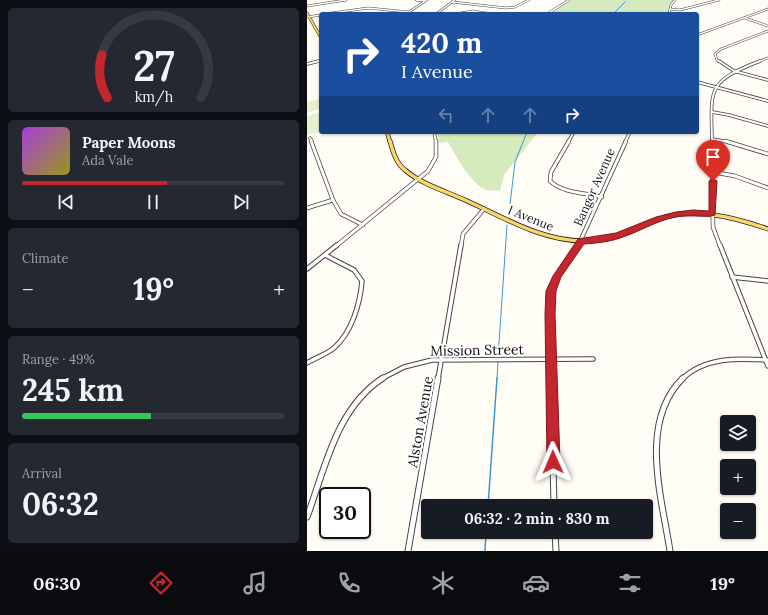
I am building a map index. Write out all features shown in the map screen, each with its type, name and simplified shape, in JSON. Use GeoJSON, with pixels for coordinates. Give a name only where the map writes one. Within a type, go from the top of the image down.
{"type":"FeatureCollection","features":[{"type":"Feature","properties":{"kind":"main road"},"geometry":{"type":"LineString","coordinates":[[307,13],[319,34]]}},
{"type":"Feature","properties":{"kind":"main road","name":"I Avenue"},"geometry":{"type":"LineString","coordinates":[[388,134],[397,163],[406,172],[418,179],[545,236],[581,241],[602,240],[618,236],[659,219],[676,214],[693,212],[740,219],[768,229]]}},
{"type":"Feature","properties":{"kind":"street"},"geometry":{"type":"LineString","coordinates":[[307,6],[346,0]]}},
{"type":"Feature","properties":{"kind":"street"},"geometry":{"type":"LineString","coordinates":[[416,0],[426,0]]}},
{"type":"Feature","properties":{"kind":"street"},"geometry":{"type":"LineString","coordinates":[[339,12],[368,8],[409,12],[426,0]]}},
{"type":"Feature","properties":{"kind":"street"},"geometry":{"type":"LineString","coordinates":[[439,12],[455,0]]}},
{"type":"Feature","properties":{"kind":"street"},"geometry":{"type":"LineString","coordinates":[[518,0],[525,2]]}},
{"type":"Feature","properties":{"kind":"street"},"geometry":{"type":"LineString","coordinates":[[452,2],[507,8],[515,7],[529,0]]}},
{"type":"Feature","properties":{"kind":"street"},"geometry":{"type":"LineString","coordinates":[[550,12],[569,0]]}},
{"type":"Feature","properties":{"kind":"street"},"geometry":{"type":"LineString","coordinates":[[669,12],[675,0]]}},
{"type":"Feature","properties":{"kind":"street"},"geometry":{"type":"LineString","coordinates":[[670,9],[680,10],[719,0]]}},
{"type":"Feature","properties":{"kind":"street"},"geometry":{"type":"LineString","coordinates":[[699,34],[768,9]]}},
{"type":"Feature","properties":{"kind":"street"},"geometry":{"type":"LineString","coordinates":[[464,12],[483,12]]}},
{"type":"Feature","properties":{"kind":"street"},"geometry":{"type":"LineString","coordinates":[[308,17],[319,15]]}},
{"type":"Feature","properties":{"kind":"street"},"geometry":{"type":"LineString","coordinates":[[745,18],[768,26]]}},
{"type":"Feature","properties":{"kind":"street"},"geometry":{"type":"LineString","coordinates":[[768,31],[716,53],[716,58],[721,64],[768,80]]}},
{"type":"Feature","properties":{"kind":"street"},"geometry":{"type":"LineString","coordinates":[[767,59],[723,79],[715,88],[711,98],[713,227],[767,360],[768,366]]}},
{"type":"Feature","properties":{"kind":"street"},"geometry":{"type":"LineString","coordinates":[[307,64],[319,62]]}},
{"type":"Feature","properties":{"kind":"street"},"geometry":{"type":"LineString","coordinates":[[699,83],[768,102]]}},
{"type":"Feature","properties":{"kind":"street"},"geometry":{"type":"LineString","coordinates":[[712,112],[729,115],[768,126]]}},
{"type":"Feature","properties":{"kind":"street"},"geometry":{"type":"LineString","coordinates":[[307,269],[363,225],[432,166],[437,157],[434,134]]}},
{"type":"Feature","properties":{"kind":"street"},"geometry":{"type":"LineString","coordinates":[[573,134],[549,178],[551,182],[558,187],[602,197]]}},
{"type":"Feature","properties":{"kind":"street","name":"Bangor Avenue"},"geometry":{"type":"LineString","coordinates":[[554,499],[551,291],[557,276],[581,241],[629,134]]}},
{"type":"Feature","properties":{"kind":"street"},"geometry":{"type":"LineString","coordinates":[[310,138],[333,200],[341,214],[363,225]]}},
{"type":"Feature","properties":{"kind":"street"},"geometry":{"type":"LineString","coordinates":[[712,139],[729,142],[768,154]]}},
{"type":"Feature","properties":{"kind":"street"},"geometry":{"type":"LineString","coordinates":[[713,172],[735,176],[768,188]]}},
{"type":"Feature","properties":{"kind":"street"},"geometry":{"type":"LineString","coordinates":[[307,208],[333,200]]}},
{"type":"Feature","properties":{"kind":"street","name":"Alston Avenue"},"geometry":{"type":"LineString","coordinates":[[408,551],[463,234],[484,209]]}},
{"type":"Feature","properties":{"kind":"street"},"geometry":{"type":"LineString","coordinates":[[307,364],[333,349],[345,336],[361,300],[362,281],[354,270],[325,255]]}},
{"type":"Feature","properties":{"kind":"street"},"geometry":{"type":"LineString","coordinates":[[732,276],[768,281]]}},
{"type":"Feature","properties":{"kind":"street","name":"Mission Street"},"geometry":{"type":"LineString","coordinates":[[307,517],[340,428],[354,404],[371,387],[389,373],[413,363],[442,359],[593,359]]}},
{"type":"Feature","properties":{"kind":"street"},"geometry":{"type":"LineString","coordinates":[[670,551],[655,461],[659,426],[669,397],[684,376],[700,366],[720,360],[767,360]]}},
{"type":"Feature","properties":{"kind":"street"},"geometry":{"type":"LineString","coordinates":[[555,539],[555,551]]}},
{"type":"Feature","properties":{"kind":"green space"},"geometry":{"type":"Polygon","coordinates":[[[571,0],[674,0],[670,5],[668,12],[552,12],[571,0]]]}},
{"type":"Feature","properties":{"kind":"green space"},"geometry":{"type":"Polygon","coordinates":[[[319,99],[319,109],[307,113],[307,102],[319,99]]]}},
{"type":"Feature","properties":{"kind":"green space"},"geometry":{"type":"Polygon","coordinates":[[[319,113],[319,132],[307,135],[307,116],[319,113]]]}},
{"type":"Feature","properties":{"kind":"green space"},"geometry":{"type":"Polygon","coordinates":[[[437,134],[536,134],[504,175],[500,191],[487,190],[481,187],[470,176],[448,142],[439,143],[437,134]]]}},
{"type":"Feature","properties":{"kind":"waterway"},"geometry":{"type":"LineString","coordinates":[[615,12],[625,2]]}},
{"type":"Feature","properties":{"kind":"waterway"},"geometry":{"type":"LineString","coordinates":[[509,213],[515,162],[526,134]]}},
{"type":"Feature","properties":{"kind":"waterway"},"geometry":{"type":"LineString","coordinates":[[498,358],[507,225]]}},
{"type":"Feature","properties":{"kind":"waterway"},"geometry":{"type":"LineString","coordinates":[[497,379],[498,361]]}},
{"type":"Feature","properties":{"kind":"waterway"},"geometry":{"type":"LineString","coordinates":[[488,499],[497,378]]}},
{"type":"Feature","properties":{"kind":"waterway"},"geometry":{"type":"LineString","coordinates":[[485,551],[486,539]]}},
{"type":"Feature","properties":{"kind":"route"},"geometry":{"type":"LineString","coordinates":[[553,462],[550,314],[551,291],[557,276],[581,241],[602,240],[618,236],[659,219],[676,214],[693,212],[713,214],[713,181]]}}]}
